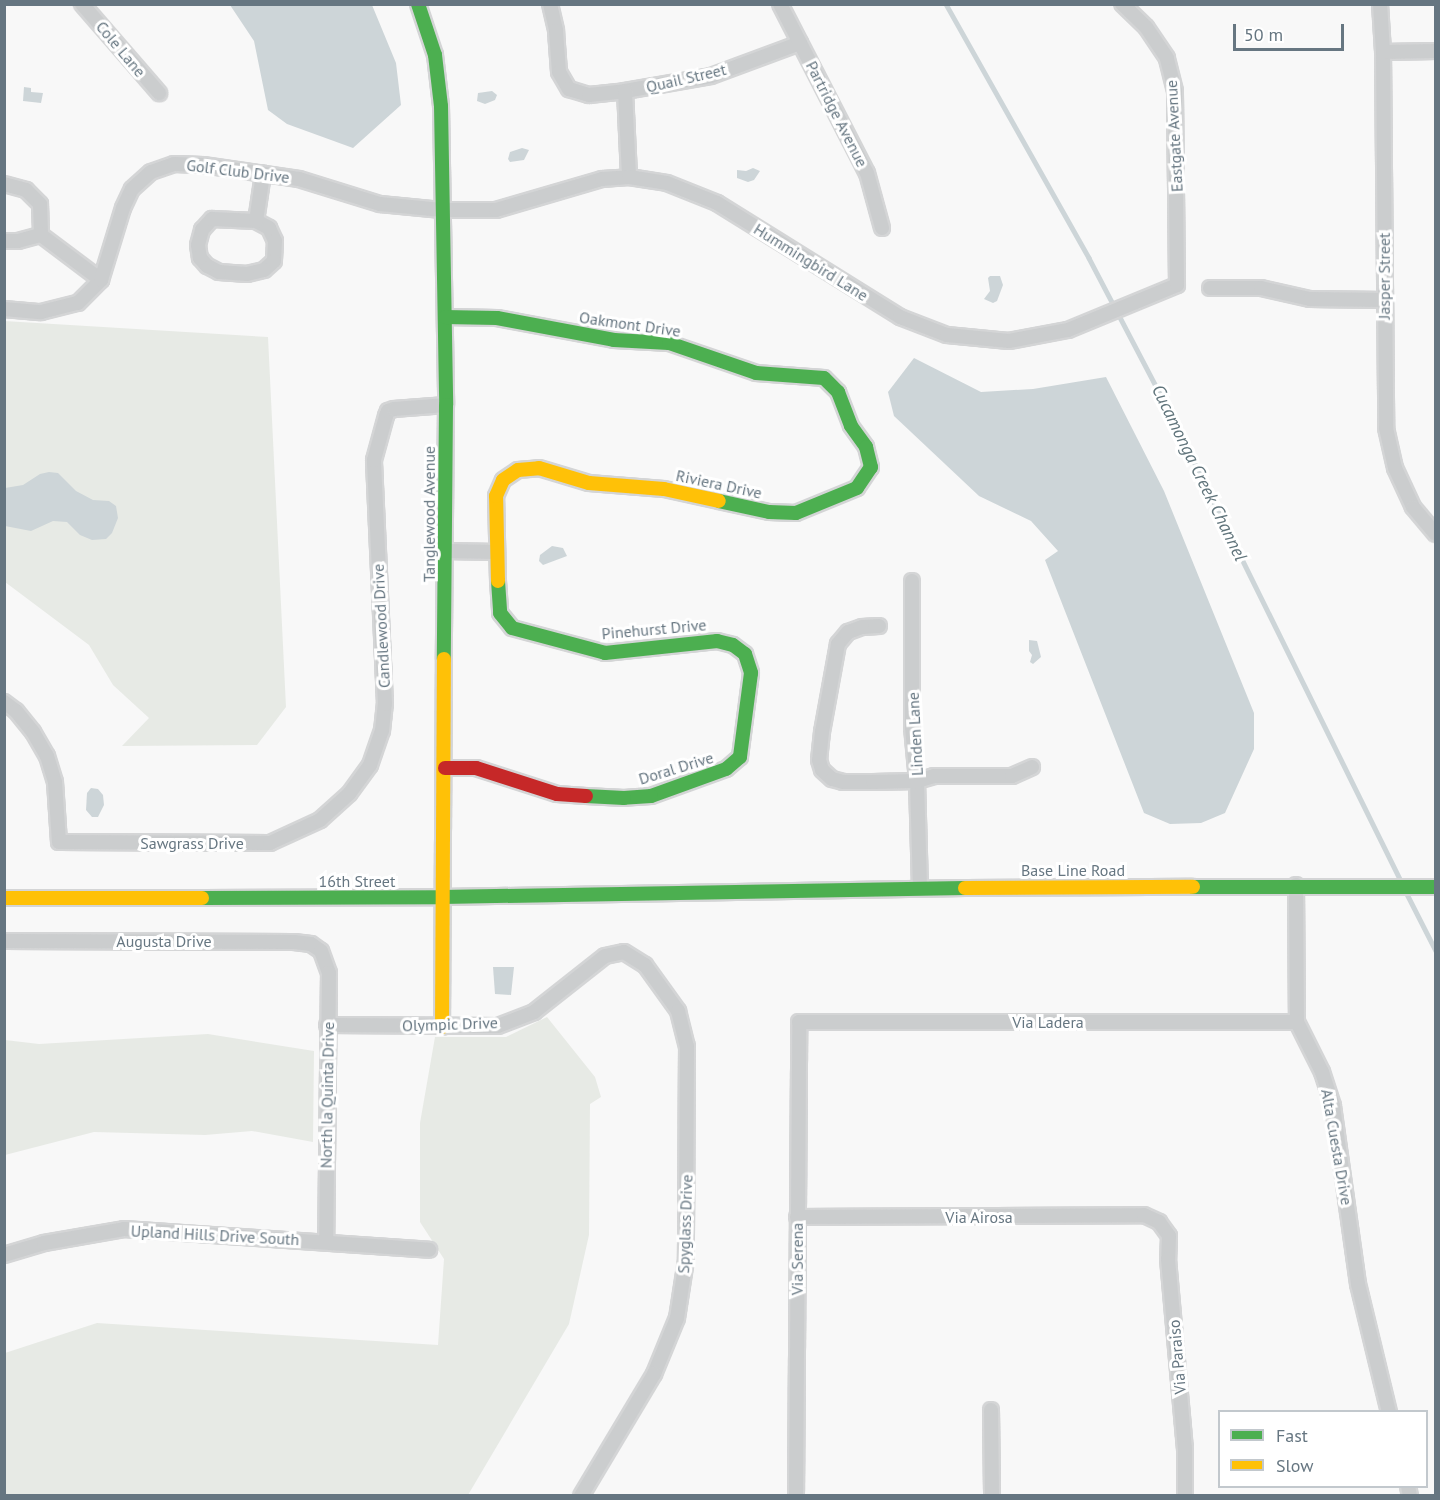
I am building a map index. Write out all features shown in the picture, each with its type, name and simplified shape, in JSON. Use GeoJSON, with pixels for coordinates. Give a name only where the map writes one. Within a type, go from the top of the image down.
{"type":"FeatureCollection","features":[{"type":"Feature","properties":{"kind":"street","name":"Cole Lane"},"geometry":{"type":"LineString","coordinates":[[82,4],[159,93]]}},
{"type":"Feature","properties":{"kind":"street","name":"Tanglewood Avenue"},"geometry":{"type":"LineString","coordinates":[[418,4],[435,55],[440,96],[446,405],[442,1027]]}},
{"type":"Feature","properties":{"kind":"street","name":"Quail Street"},"geometry":{"type":"LineString","coordinates":[[550,4],[556,31],[559,72],[569,89],[589,95],[711,76],[800,43]]}},
{"type":"Feature","properties":{"kind":"street","name":"Partridge Avenue"},"geometry":{"type":"LineString","coordinates":[[780,4],[867,173],[882,228]]}},
{"type":"Feature","properties":{"kind":"street","name":"Eastgate Avenue"},"geometry":{"type":"LineString","coordinates":[[1122,4],[1146,27],[1167,58],[1174,91],[1177,285]]}},
{"type":"Feature","properties":{"kind":"street","name":"Jasper Street"},"geometry":{"type":"LineString","coordinates":[[1380,4],[1383,52],[1386,428],[1393,458],[1413,507],[1436,534]]}},
{"type":"Feature","properties":{"kind":"street"},"geometry":{"type":"LineString","coordinates":[[1383,52],[1436,51]]}},
{"type":"Feature","properties":{"kind":"street"},"geometry":{"type":"LineString","coordinates":[[625,91],[629,177]]}},
{"type":"Feature","properties":{"kind":"street","name":"Golf Club Drive"},"geometry":{"type":"LineString","coordinates":[[4,309],[41,312],[78,303],[101,280],[123,208],[132,189],[151,172],[174,164],[203,165],[263,174],[330,186],[380,204],[442,210]]}},
{"type":"Feature","properties":{"kind":"street"},"geometry":{"type":"LineString","coordinates":[[256,221],[263,174]]}},
{"type":"Feature","properties":{"kind":"street","name":"Hummingbird Lane"},"geometry":{"type":"LineString","coordinates":[[442,210],[496,210],[602,179],[629,177],[667,183],[717,203],[900,317],[947,335],[1009,341],[1068,330],[1177,285]]}},
{"type":"Feature","properties":{"kind":"street"},"geometry":{"type":"LineString","coordinates":[[4,184],[26,190],[40,204],[41,235]]}},
{"type":"Feature","properties":{"kind":"street"},"geometry":{"type":"LineString","coordinates":[[212,219],[256,221],[269,228],[275,241],[274,261],[264,270],[247,274],[219,272],[207,266],[200,258],[198,245],[202,230],[212,219]]}},
{"type":"Feature","properties":{"kind":"street"},"geometry":{"type":"LineString","coordinates":[[41,235],[101,280]]}},
{"type":"Feature","properties":{"kind":"street"},"geometry":{"type":"LineString","coordinates":[[4,241],[18,241],[41,235]]}},
{"type":"Feature","properties":{"kind":"street"},"geometry":{"type":"LineString","coordinates":[[1210,288],[1261,288],[1310,299],[1384,300]]}},
{"type":"Feature","properties":{"kind":"street","name":"Oakmont Drive"},"geometry":{"type":"LineString","coordinates":[[445,317],[497,318],[614,340],[669,343],[756,373],[824,378],[838,392],[851,426]]}},
{"type":"Feature","properties":{"kind":"street","name":"Candlewood Drive"},"geometry":{"type":"LineString","coordinates":[[320,820],[349,794],[370,765],[382,731],[385,704],[374,460],[388,411],[417,406],[446,405]]}},
{"type":"Feature","properties":{"kind":"street","name":"Riviera Drive"},"geometry":{"type":"LineString","coordinates":[[497,552],[496,496],[503,480],[518,470],[539,468],[589,483],[664,489],[769,512],[796,513],[856,488],[871,467],[866,447],[851,426]]}},
{"type":"Feature","properties":{"kind":"street"},"geometry":{"type":"LineString","coordinates":[[445,551],[497,552]]}},
{"type":"Feature","properties":{"kind":"street","name":"Pinehurst Drive"},"geometry":{"type":"LineString","coordinates":[[497,552],[500,613],[512,628],[605,653],[717,641],[733,645],[745,654]]}},
{"type":"Feature","properties":{"kind":"street","name":"Linden Lane"},"geometry":{"type":"LineString","coordinates":[[912,581],[912,727],[917,781],[920,888]]}},
{"type":"Feature","properties":{"kind":"street"},"geometry":{"type":"LineString","coordinates":[[879,626],[862,627],[848,632],[838,644],[819,760],[822,770],[832,779],[843,782],[917,781],[934,776],[1012,776],[1032,767]]}},
{"type":"Feature","properties":{"kind":"street","name":"Doral Drive"},"geometry":{"type":"LineString","coordinates":[[445,768],[476,768],[557,794],[581,797],[651,796],[698,781],[726,769],[740,757],[751,673],[745,654]]}},
{"type":"Feature","properties":{"kind":"street","name":"Sawgrass Drive"},"geometry":{"type":"LineString","coordinates":[[4,702],[16,711],[33,732],[47,756],[55,782],[59,842],[270,843],[320,820]]}},
{"type":"Feature","properties":{"kind":"street","name":"Alta Cuesta Drive"},"geometry":{"type":"LineString","coordinates":[[1296,885],[1297,1022],[1322,1072],[1331,1097],[1358,1284],[1389,1410]]}},
{"type":"Feature","properties":{"kind":"street","name":"Base Line Road"},"geometry":{"type":"LineString","coordinates":[[710,894],[920,888],[1436,886]]}},
{"type":"Feature","properties":{"kind":"street","name":"16th Street"},"geometry":{"type":"LineString","coordinates":[[4,898],[710,894]]}},
{"type":"Feature","properties":{"kind":"street","name":"Augusta Drive"},"geometry":{"type":"LineString","coordinates":[[4,941],[294,942],[310,944],[321,951]]}},
{"type":"Feature","properties":{"kind":"street","name":"North la Quinta Drive"},"geometry":{"type":"LineString","coordinates":[[321,951],[329,973],[326,1241]]}},
{"type":"Feature","properties":{"kind":"street","name":"Olympic Drive"},"geometry":{"type":"LineString","coordinates":[[327,1025],[498,1026],[534,1012],[605,956],[624,952]]}},
{"type":"Feature","properties":{"kind":"street","name":"Spyglass Drive"},"geometry":{"type":"LineString","coordinates":[[581,1496],[654,1374],[677,1318],[687,1260],[687,1046],[678,1011],[645,964],[624,952]]}},
{"type":"Feature","properties":{"kind":"street","name":"Via Ladera"},"geometry":{"type":"LineString","coordinates":[[799,1022],[1297,1022]]}},
{"type":"Feature","properties":{"kind":"street","name":"Via Serena"},"geometry":{"type":"LineString","coordinates":[[796,1496],[799,1022]]}},
{"type":"Feature","properties":{"kind":"street","name":"Via Airosa"},"geometry":{"type":"LineString","coordinates":[[797,1217],[1144,1215],[1159,1222]]}},
{"type":"Feature","properties":{"kind":"street","name":"Via Paraiso"},"geometry":{"type":"LineString","coordinates":[[1159,1222],[1169,1236],[1168,1259],[1185,1448],[1185,1496]]}},
{"type":"Feature","properties":{"kind":"street","name":"Upland Hills Drive South"},"geometry":{"type":"LineString","coordinates":[[4,1255],[44,1243],[124,1229],[326,1241],[429,1250]]}},
{"type":"Feature","properties":{"kind":"street"},"geometry":{"type":"LineString","coordinates":[[991,1410],[992,1496]]}},
{"type":"Feature","properties":{"kind":"shaded area"},"geometry":{"type":"Polygon","coordinates":[[[230,5],[372,5],[396,63],[401,105],[353,148],[287,124],[268,110],[254,41],[230,5]]]}},
{"type":"Feature","properties":{"kind":"shaded area"},"geometry":{"type":"Polygon","coordinates":[[[24,87],[31,88],[31,92],[43,93],[41,103],[23,101],[24,87]]]}},
{"type":"Feature","properties":{"kind":"shaded area"},"geometry":{"type":"Polygon","coordinates":[[[492,91],[497,95],[495,100],[485,104],[477,101],[478,93],[492,91]]]}},
{"type":"Feature","properties":{"kind":"shaded area"},"geometry":{"type":"Polygon","coordinates":[[[522,148],[529,150],[524,160],[510,162],[508,159],[510,152],[522,148]]]}},
{"type":"Feature","properties":{"kind":"shaded area"},"geometry":{"type":"Polygon","coordinates":[[[753,168],[760,171],[754,180],[748,182],[737,178],[737,170],[746,171],[753,168]]]}},
{"type":"Feature","properties":{"kind":"shaded area"},"geometry":{"type":"Polygon","coordinates":[[[1000,276],[1003,285],[997,301],[993,303],[984,299],[990,291],[988,278],[1000,276]]]}},
{"type":"Feature","properties":{"kind":"shaded area"},"geometry":{"type":"Polygon","coordinates":[[[4,321],[268,337],[286,707],[257,745],[122,746],[149,718],[113,685],[89,645],[5,582],[4,321]]]}},
{"type":"Feature","properties":{"kind":"shaded area"},"geometry":{"type":"Polygon","coordinates":[[[914,358],[981,392],[1033,389],[1106,377],[1164,491],[1254,713],[1254,749],[1225,813],[1201,823],[1170,824],[1144,813],[1045,560],[1058,551],[1031,521],[979,496],[894,416],[888,392],[914,358]]]}},
{"type":"Feature","properties":{"kind":"shaded area"},"geometry":{"type":"Polygon","coordinates":[[[58,473],[76,491],[93,500],[109,501],[116,506],[118,518],[112,533],[106,539],[92,540],[80,535],[67,522],[53,521],[31,531],[5,526],[5,488],[23,485],[40,474],[58,473]]]}},
{"type":"Feature","properties":{"kind":"shaded area"},"geometry":{"type":"Polygon","coordinates":[[[552,546],[563,548],[567,556],[543,565],[539,561],[540,555],[552,546]]]}},
{"type":"Feature","properties":{"kind":"shaded area"},"geometry":{"type":"Polygon","coordinates":[[[1029,640],[1037,641],[1041,657],[1033,664],[1030,662],[1032,655],[1029,651],[1029,640]]]}},
{"type":"Feature","properties":{"kind":"shaded area"},"geometry":{"type":"Polygon","coordinates":[[[91,788],[98,789],[103,795],[104,805],[98,817],[92,817],[86,810],[87,793],[91,788]]]}},
{"type":"Feature","properties":{"kind":"shaded area"},"geometry":{"type":"Polygon","coordinates":[[[493,967],[514,967],[511,995],[495,994],[493,967]]]}},
{"type":"Feature","properties":{"kind":"shaded area"},"geometry":{"type":"Polygon","coordinates":[[[547,1017],[595,1077],[601,1097],[590,1104],[589,1235],[569,1324],[468,1495],[5,1495],[5,1353],[97,1323],[438,1345],[444,1259],[420,1222],[420,1123],[435,1037],[506,1037],[547,1017]]]}},
{"type":"Feature","properties":{"kind":"shaded area"},"geometry":{"type":"Polygon","coordinates":[[[208,1034],[314,1051],[313,1142],[252,1131],[205,1135],[94,1132],[5,1155],[5,1040],[39,1044],[208,1034]]]}},
{"type":"Feature","properties":{"kind":"waterway","name":"Cucamonga Creek Channel"},"geometry":{"type":"LineString","coordinates":[[946,4],[1089,258],[1167,407],[1401,881]]}},
{"type":"Feature","properties":{"kind":"waterway","name":"Cucamonga Creek Channel"},"geometry":{"type":"LineString","coordinates":[[1407,894],[1436,951]]}},
{"type":"Feature","properties":{"kind":"traffic: fast"},"geometry":{"type":"LineString","coordinates":[[418,4],[435,55],[441,106],[446,405],[444,659]]}},
{"type":"Feature","properties":{"kind":"traffic: fast"},"geometry":{"type":"LineString","coordinates":[[445,317],[497,318],[614,340],[669,343],[756,373],[824,378],[838,392],[851,426],[866,447],[871,467],[857,488],[796,513],[769,512],[719,501]]}},
{"type":"Feature","properties":{"kind":"traffic: fast"},"geometry":{"type":"LineString","coordinates":[[498,581],[500,613],[512,628],[605,653],[717,641],[733,645],[745,654],[751,673],[740,757],[726,769],[651,796],[624,798],[586,796]]}},
{"type":"Feature","properties":{"kind":"traffic: fast"},"geometry":{"type":"LineString","coordinates":[[1193,887],[1436,887]]}},
{"type":"Feature","properties":{"kind":"traffic: fast"},"geometry":{"type":"LineString","coordinates":[[202,898],[442,897],[965,888]]}},
{"type":"Feature","properties":{"kind":"traffic: slow"},"geometry":{"type":"LineString","coordinates":[[498,581],[496,496],[503,480],[518,470],[539,468],[589,483],[664,489],[719,501]]}},
{"type":"Feature","properties":{"kind":"traffic: slow"},"geometry":{"type":"LineString","coordinates":[[442,1027],[444,659]]}},
{"type":"Feature","properties":{"kind":"traffic: slow"},"geometry":{"type":"LineString","coordinates":[[965,888],[1193,887]]}},
{"type":"Feature","properties":{"kind":"traffic: slow"},"geometry":{"type":"LineString","coordinates":[[4,898],[202,898]]}},
{"type":"Feature","properties":{"kind":"traffic: jam"},"geometry":{"type":"LineString","coordinates":[[445,768],[476,768],[557,794],[586,796]]}}]}
